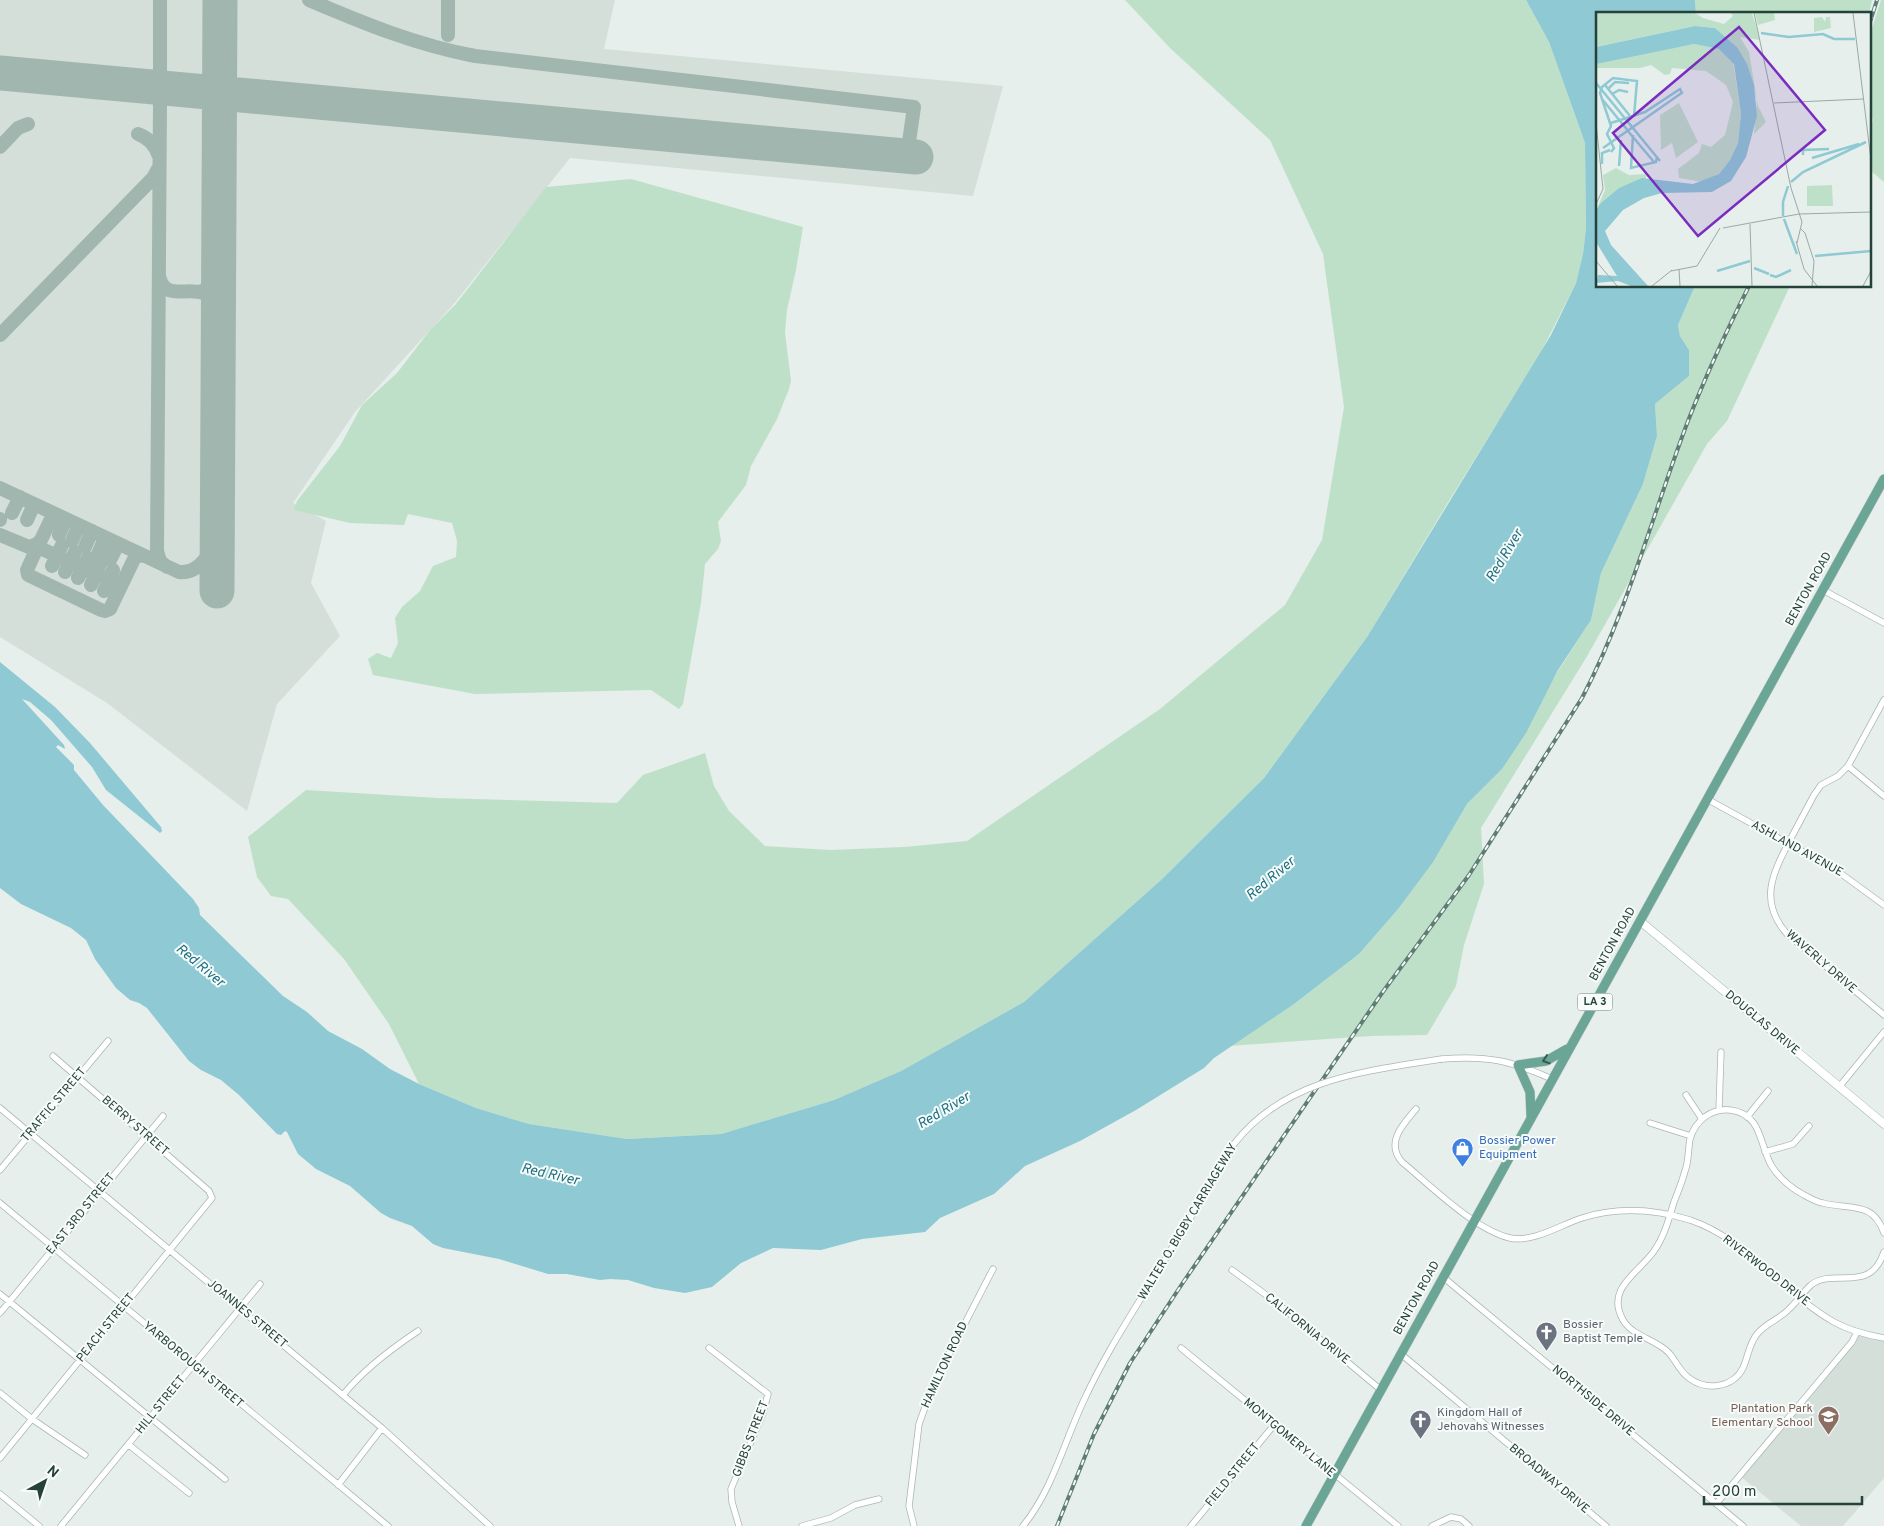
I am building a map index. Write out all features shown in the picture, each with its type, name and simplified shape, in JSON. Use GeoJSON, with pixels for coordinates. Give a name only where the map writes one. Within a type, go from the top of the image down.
{"type":"FeatureCollection","features":[{"type":"Feature","properties":{"kind":"main road","name":"BENTON ROAD"},"geometry":{"type":"LineString","coordinates":[[1306,1526],[1884,478]]}},
{"type":"Feature","properties":{"kind":"main road"},"geometry":{"type":"LineString","coordinates":[[1531,1118],[1530,1092],[1518,1065],[1546,1061],[1570,1047]]}},
{"type":"Feature","properties":{"kind":"street"},"geometry":{"type":"LineString","coordinates":[[1823,590],[1884,623]]}},
{"type":"Feature","properties":{"kind":"street"},"geometry":{"type":"LineString","coordinates":[[1884,700],[1848,766],[1884,796]]}},
{"type":"Feature","properties":{"kind":"street","name":"WAVERLY DRIVE"},"geometry":{"type":"LineString","coordinates":[[1848,766],[1841,773],[1821,785],[1817,790],[1776,866],[1771,887],[1772,902],[1780,923],[1796,942],[1884,1015]]}},
{"type":"Feature","properties":{"kind":"street","name":"ASHLAND AVENUE"},"geometry":{"type":"LineString","coordinates":[[1707,799],[1846,877],[1884,905]]}},
{"type":"Feature","properties":{"kind":"street","name":"DOUGLAS DRIVE"},"geometry":{"type":"LineString","coordinates":[[1640,921],[1884,1124]]}},
{"type":"Feature","properties":{"kind":"street"},"geometry":{"type":"LineString","coordinates":[[1839,1087],[1884,1032]]}},
{"type":"Feature","properties":{"kind":"street","name":"TRAFFIC STREET"},"geometry":{"type":"LineString","coordinates":[[0,1170],[108,1041]]}},
{"type":"Feature","properties":{"kind":"street"},"geometry":{"type":"LineString","coordinates":[[1719,1110],[1721,1052]]}},
{"type":"Feature","properties":{"kind":"street","name":"BERRY STREET"},"geometry":{"type":"LineString","coordinates":[[53,1056],[210,1191],[212,1198]]}},
{"type":"Feature","properties":{"kind":"street","name":"WALTER O. BIGBY CARRIAGEWAY"},"geometry":{"type":"LineString","coordinates":[[1023,1526],[1043,1497],[1084,1399],[1101,1367],[1227,1154],[1246,1131],[1271,1110],[1302,1091],[1330,1080],[1367,1071],[1442,1059],[1483,1057],[1518,1065],[1552,1079]]}},
{"type":"Feature","properties":{"kind":"street"},"geometry":{"type":"LineString","coordinates":[[1747,1116],[1768,1091]]}},
{"type":"Feature","properties":{"kind":"street"},"geometry":{"type":"LineString","coordinates":[[1686,1095],[1702,1119]]}},
{"type":"Feature","properties":{"kind":"street","name":"JOANNES STREET"},"geometry":{"type":"LineString","coordinates":[[0,1108],[382,1428],[490,1526]]}},
{"type":"Feature","properties":{"kind":"street","name":"RIVERWOOD DRIVE"},"geometry":{"type":"LineString","coordinates":[[1416,1109],[1398,1133],[1395,1147],[1397,1156],[1474,1221],[1496,1234],[1521,1239],[1582,1218],[1610,1212],[1634,1210],[1670,1215],[1701,1224],[1724,1236],[1800,1298],[1836,1323],[1857,1332],[1884,1338]]}},
{"type":"Feature","properties":{"kind":"street"},"geometry":{"type":"LineString","coordinates":[[1884,1233],[1876,1218],[1867,1211],[1854,1206],[1823,1203],[1799,1192],[1780,1176],[1765,1152],[1760,1132],[1747,1116],[1736,1111],[1719,1110],[1710,1113],[1697,1124],[1691,1136],[1686,1170],[1660,1241],[1652,1254],[1624,1283],[1620,1293],[1619,1306],[1622,1318],[1630,1328],[1664,1348],[1690,1380],[1710,1386],[1725,1383],[1733,1379],[1743,1366],[1757,1334],[1766,1325],[1788,1311],[1810,1286],[1821,1280],[1857,1278],[1868,1274],[1877,1266],[1884,1252]]}},
{"type":"Feature","properties":{"kind":"street","name":"EAST 3RD STREET"},"geometry":{"type":"LineString","coordinates":[[0,1313],[162,1116]]}},
{"type":"Feature","properties":{"kind":"street"},"geometry":{"type":"LineString","coordinates":[[1650,1123],[1691,1136]]}},
{"type":"Feature","properties":{"kind":"street"},"geometry":{"type":"LineString","coordinates":[[1765,1152],[1794,1144],[1809,1126]]}},
{"type":"Feature","properties":{"kind":"street","name":"PEACH STREET"},"geometry":{"type":"LineString","coordinates":[[0,1458],[212,1198]]}},
{"type":"Feature","properties":{"kind":"street","name":"YARBOROUGH STREET"},"geometry":{"type":"LineString","coordinates":[[0,1203],[388,1526]]}},
{"type":"Feature","properties":{"kind":"street","name":"HAMILTON ROAD"},"geometry":{"type":"LineString","coordinates":[[914,1526],[908,1506],[919,1424],[932,1385],[992,1269]]}},
{"type":"Feature","properties":{"kind":"street","name":"CALIFORNIA DRIVE"},"geometry":{"type":"LineString","coordinates":[[1232,1270],[1273,1300],[1381,1390]]}},
{"type":"Feature","properties":{"kind":"street","name":"NORTHSIDE DRIVE"},"geometry":{"type":"LineString","coordinates":[[1443,1277],[1743,1526]]}},
{"type":"Feature","properties":{"kind":"street","name":"HILL STREET"},"geometry":{"type":"LineString","coordinates":[[61,1526],[260,1284]]}},
{"type":"Feature","properties":{"kind":"street"},"geometry":{"type":"LineString","coordinates":[[0,1294],[225,1479]]}},
{"type":"Feature","properties":{"kind":"street"},"geometry":{"type":"LineString","coordinates":[[343,1395],[378,1360],[418,1331]]}},
{"type":"Feature","properties":{"kind":"street"},"geometry":{"type":"LineString","coordinates":[[1716,1504],[1852,1342],[1857,1332]]}},
{"type":"Feature","properties":{"kind":"street","name":"GIBBS STREET"},"geometry":{"type":"LineString","coordinates":[[709,1348],[768,1394],[763,1413],[731,1489],[732,1502],[739,1526]]}},
{"type":"Feature","properties":{"kind":"street","name":"MONTGOMERY LANE"},"geometry":{"type":"LineString","coordinates":[[1181,1348],[1398,1526]]}},
{"type":"Feature","properties":{"kind":"street","name":"BROADWAY DRIVE"},"geometry":{"type":"LineString","coordinates":[[1401,1354],[1606,1526]]}},
{"type":"Feature","properties":{"kind":"street"},"geometry":{"type":"LineString","coordinates":[[0,1393],[32,1419],[85,1455]]}},
{"type":"Feature","properties":{"kind":"street","name":"FIELD STREET"},"geometry":{"type":"LineString","coordinates":[[1191,1526],[1274,1425]]}},
{"type":"Feature","properties":{"kind":"street"},"geometry":{"type":"LineString","coordinates":[[338,1485],[382,1428]]}},
{"type":"Feature","properties":{"kind":"street"},"geometry":{"type":"LineString","coordinates":[[129,1445],[189,1493]]}},
{"type":"Feature","properties":{"kind":"street"},"geometry":{"type":"LineString","coordinates":[[0,1494],[39,1526]]}},
{"type":"Feature","properties":{"kind":"street"},"geometry":{"type":"LineString","coordinates":[[802,1526],[831,1518],[855,1505],[879,1499]]}},
{"type":"Feature","properties":{"kind":"street"},"geometry":{"type":"LineString","coordinates":[[1432,1526],[1451,1516],[1458,1518],[1469,1526]]}},
{"type":"Feature","properties":{"kind":"shaded area"},"geometry":{"type":"Polygon","coordinates":[[[0,0],[615,0],[604,49],[1003,86],[973,196],[570,158],[453,305],[355,412],[293,503],[326,521],[311,583],[340,636],[277,704],[247,811],[107,703],[0,637],[0,0]]]}},
{"type":"Feature","properties":{"kind":"shaded area","name":"Plantation Park Elementary School"},"geometry":{"type":"Polygon","coordinates":[[[1857,1332],[1884,1338],[1884,1478],[1843,1526],[1801,1526],[1740,1476],[1857,1332]]]}},
{"type":"Feature","properties":{"kind":"green space"},"geometry":{"type":"Polygon","coordinates":[[[1125,0],[1526,0],[1549,42],[1585,143],[1586,228],[1583,254],[1576,283],[1539,356],[1367,637],[1264,778],[1161,880],[1024,1002],[901,1071],[834,1100],[721,1134],[627,1139],[529,1124],[476,1108],[419,1084],[389,1024],[344,959],[288,899],[271,896],[257,877],[248,837],[306,790],[438,798],[617,803],[643,775],[705,753],[714,786],[729,811],[765,846],[830,850],[904,847],[967,841],[1160,709],[1285,605],[1322,540],[1344,407],[1323,254],[1270,140],[1170,48],[1125,0]]]}},
{"type":"Feature","properties":{"kind":"green space"},"geometry":{"type":"Polygon","coordinates":[[[1695,0],[1872,0],[1869,12],[1696,12],[1695,0]]]}},
{"type":"Feature","properties":{"kind":"green space"},"geometry":{"type":"Polygon","coordinates":[[[1881,0],[1884,0],[1884,182],[1872,172],[1872,29],[1881,0]]]}},
{"type":"Feature","properties":{"kind":"green space"},"geometry":{"type":"Polygon","coordinates":[[[631,179],[803,227],[787,310],[785,333],[791,381],[789,389],[777,419],[751,466],[746,485],[718,522],[721,541],[718,549],[705,564],[701,603],[683,704],[679,709],[651,690],[475,694],[373,675],[368,659],[377,653],[391,658],[398,643],[395,618],[402,607],[420,591],[433,566],[456,557],[457,541],[452,523],[408,514],[404,525],[350,523],[294,510],[297,501],[340,446],[362,405],[397,373],[430,330],[455,305],[546,187],[631,179]]]}},
{"type":"Feature","properties":{"kind":"green space"},"geometry":{"type":"Polygon","coordinates":[[[1694,288],[1789,288],[1727,421],[1707,444],[1586,658],[1481,828],[1484,884],[1464,945],[1456,986],[1427,1035],[1371,1036],[1228,1046],[1294,1004],[1359,954],[1399,908],[1433,861],[1467,804],[1502,769],[1558,671],[1591,620],[1601,573],[1643,484],[1657,436],[1655,404],[1689,376],[1689,350],[1680,336],[1678,325],[1694,288]]]}},
{"type":"Feature","properties":{"kind":"water","name":"Red River"},"geometry":{"type":"Polygon","coordinates":[[[1526,0],[1695,0],[1696,12],[1596,12],[1596,288],[1694,288],[1678,325],[1680,336],[1689,350],[1689,376],[1655,404],[1657,436],[1643,484],[1601,573],[1591,620],[1558,670],[1526,733],[1502,769],[1467,804],[1433,862],[1399,908],[1359,954],[1294,1004],[1214,1058],[1204,1068],[1136,1110],[1080,1141],[1025,1166],[994,1194],[940,1218],[925,1232],[862,1239],[821,1250],[773,1248],[741,1263],[712,1287],[685,1293],[654,1288],[628,1280],[600,1280],[567,1274],[548,1274],[499,1259],[443,1248],[433,1244],[412,1226],[381,1213],[350,1186],[316,1169],[298,1154],[287,1132],[285,1131],[281,1135],[277,1134],[239,1095],[221,1080],[201,1070],[189,1061],[147,1008],[130,1000],[116,988],[95,959],[86,940],[71,928],[21,904],[0,888],[0,662],[55,707],[90,743],[161,827],[162,831],[160,833],[106,790],[92,767],[51,720],[30,702],[22,699],[64,745],[65,749],[58,745],[56,747],[74,765],[74,770],[103,805],[193,899],[199,908],[200,915],[283,996],[307,1012],[328,1031],[362,1049],[390,1069],[419,1084],[476,1108],[529,1124],[627,1139],[721,1134],[834,1100],[901,1071],[1024,1002],[1161,880],[1264,778],[1367,637],[1551,335],[1576,283],[1583,254],[1586,228],[1585,143],[1549,42],[1526,0]]]}},
{"type":"Feature","properties":{"kind":"taxiway"},"geometry":{"type":"LineString","coordinates":[[160,0],[160,74],[166,84],[178,89]]}},
{"type":"Feature","properties":{"kind":"taxiway"},"geometry":{"type":"LineString","coordinates":[[309,0],[411,40],[475,56],[914,107],[907,156]]}},
{"type":"Feature","properties":{"kind":"taxiway"},"geometry":{"type":"LineString","coordinates":[[448,0],[448,35]]}},
{"type":"Feature","properties":{"kind":"taxiway"},"geometry":{"type":"LineString","coordinates":[[141,86],[154,91],[160,104],[157,551],[160,561],[167,567]]}},
{"type":"Feature","properties":{"kind":"taxiway"},"geometry":{"type":"LineString","coordinates":[[0,147],[18,128],[28,124]]}},
{"type":"Feature","properties":{"kind":"taxiway"},"geometry":{"type":"LineString","coordinates":[[138,134],[151,142],[159,156]]}},
{"type":"Feature","properties":{"kind":"taxiway"},"geometry":{"type":"LineString","coordinates":[[0,335],[153,178],[159,167]]}},
{"type":"Feature","properties":{"kind":"taxiway"},"geometry":{"type":"LineString","coordinates":[[199,292],[207,289],[212,284],[219,271]]}},
{"type":"Feature","properties":{"kind":"taxiway"},"geometry":{"type":"LineString","coordinates":[[159,276],[163,286],[170,290],[206,294],[213,300],[219,312]]}},
{"type":"Feature","properties":{"kind":"taxiway"},"geometry":{"type":"LineString","coordinates":[[0,488],[179,572],[186,572],[199,566],[212,548],[217,534]]}},
{"type":"Feature","properties":{"kind":"taxiway"},"geometry":{"type":"LineString","coordinates":[[12,513],[20,497]]}},
{"type":"Feature","properties":{"kind":"taxiway"},"geometry":{"type":"LineString","coordinates":[[27,520],[34,504]]}},
{"type":"Feature","properties":{"kind":"taxiway"},"geometry":{"type":"LineString","coordinates":[[59,516],[51,519],[39,544],[42,549],[119,585],[123,582],[135,557],[142,555]]}},
{"type":"Feature","properties":{"kind":"taxiway"},"geometry":{"type":"LineString","coordinates":[[59,535],[66,519]]}},
{"type":"Feature","properties":{"kind":"taxiway"},"geometry":{"type":"LineString","coordinates":[[72,541],[79,525]]}},
{"type":"Feature","properties":{"kind":"taxiway"},"geometry":{"type":"LineString","coordinates":[[85,547],[92,531]]}},
{"type":"Feature","properties":{"kind":"taxiway"},"geometry":{"type":"LineString","coordinates":[[0,535],[29,547],[41,540]]}},
{"type":"Feature","properties":{"kind":"taxiway"},"geometry":{"type":"LineString","coordinates":[[98,554],[105,538]]}},
{"type":"Feature","properties":{"kind":"taxiway"},"geometry":{"type":"LineString","coordinates":[[110,560],[118,544]]}},
{"type":"Feature","properties":{"kind":"taxiway"},"geometry":{"type":"LineString","coordinates":[[52,566],[62,545]]}},
{"type":"Feature","properties":{"kind":"taxiway"},"geometry":{"type":"LineString","coordinates":[[42,549],[36,550],[27,570],[28,575],[101,610],[110,609],[123,582]]}},
{"type":"Feature","properties":{"kind":"taxiway"},"geometry":{"type":"LineString","coordinates":[[65,572],[75,552]]}},
{"type":"Feature","properties":{"kind":"taxiway"},"geometry":{"type":"LineString","coordinates":[[78,578],[88,558]]}},
{"type":"Feature","properties":{"kind":"taxiway"},"geometry":{"type":"LineString","coordinates":[[91,585],[100,564]]}},
{"type":"Feature","properties":{"kind":"taxiway"},"geometry":{"type":"LineString","coordinates":[[104,591],[113,570]]}},
{"type":"Feature","properties":{"kind":"runway"},"geometry":{"type":"LineString","coordinates":[[217,591],[220,0]]}},
{"type":"Feature","properties":{"kind":"runway"},"geometry":{"type":"LineString","coordinates":[[0,73],[916,157]]}},
{"type":"Feature","properties":{"kind":"railway"},"geometry":{"type":"LineString","coordinates":[[1872,16],[1877,0]]}},
{"type":"Feature","properties":{"kind":"railway"},"geometry":{"type":"LineString","coordinates":[[1057,1526],[1094,1434],[1130,1363],[1382,993],[1469,875],[1582,698],[1627,596],[1695,404],[1748,288]]}},
{"type":"Feature","properties":{"kind":"place","name":"Bossier Power Equipment"},"geometry":{"type":"Point","coordinates":[1463,1167]}},
{"type":"Feature","properties":{"kind":"place","name":"Bossier Baptist Temple"},"geometry":{"type":"Point","coordinates":[1547,1351]}},
{"type":"Feature","properties":{"kind":"place","name":"Plantation Park Elementary School"},"geometry":{"type":"Point","coordinates":[1829,1435]}},
{"type":"Feature","properties":{"kind":"place","name":"Kingdom Hall of Jehovahs Witnesses"},"geometry":{"type":"Point","coordinates":[1421,1439]}}]}
